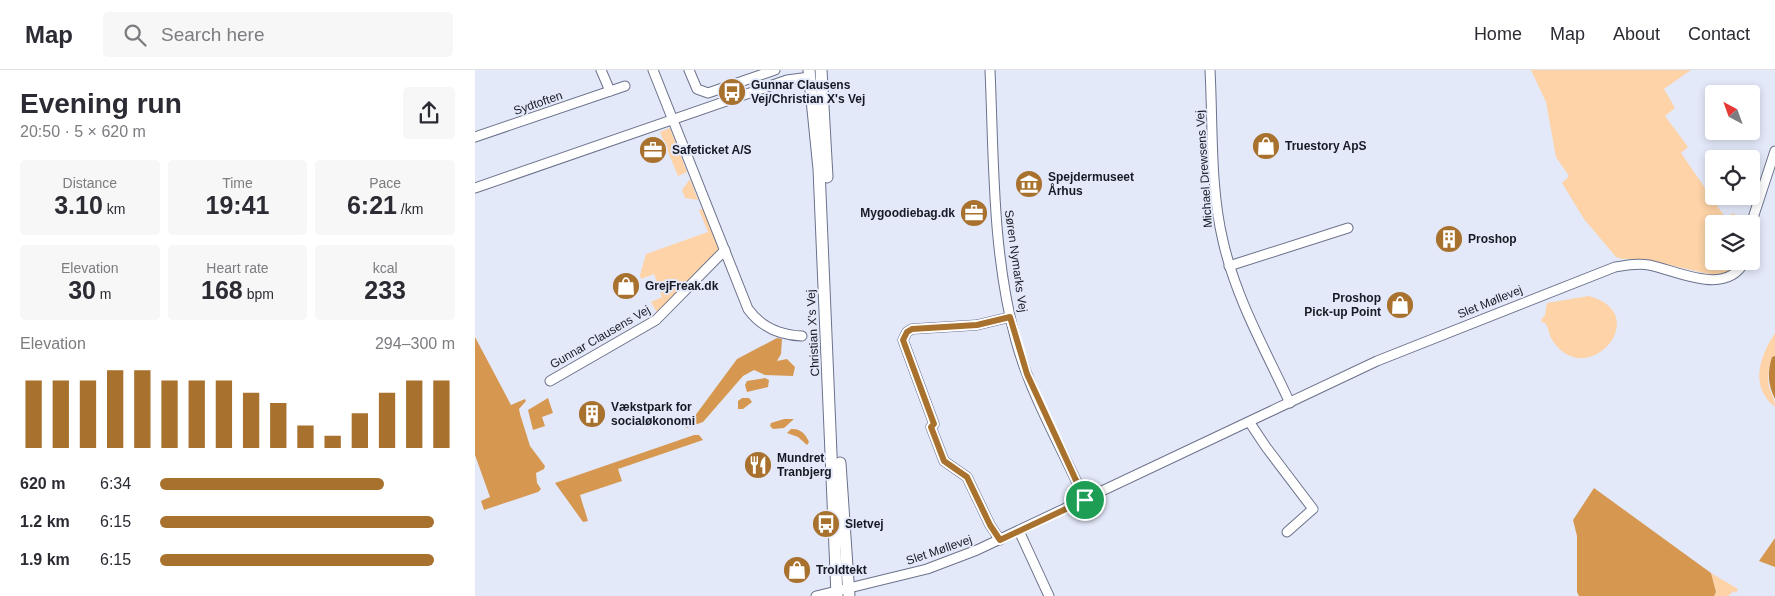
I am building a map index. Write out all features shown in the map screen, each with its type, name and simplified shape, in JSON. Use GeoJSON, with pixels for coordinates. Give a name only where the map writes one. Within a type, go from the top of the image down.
{"type":"FeatureCollection","features":[{"type":"Feature","properties":{"kind":"main road","name":"Christian X's Vej"},"geometry":{"type":"LineString","coordinates":[[814,72],[826,168],[842,492],[849,592]]}},
{"type":"Feature","properties":{"kind":"main road","name":"Christian X's Vej"},"geometry":{"type":"LineString","coordinates":[[814,72],[837,593]]}},
{"type":"Feature","properties":{"kind":"street"},"geometry":{"type":"LineString","coordinates":[[601,70],[610,91]]}},
{"type":"Feature","properties":{"kind":"street"},"geometry":{"type":"LineString","coordinates":[[653,70],[751,312],[762,324],[780,333],[802,336]]}},
{"type":"Feature","properties":{"kind":"street"},"geometry":{"type":"LineString","coordinates":[[689,70],[697,89],[708,93],[775,70]]}},
{"type":"Feature","properties":{"kind":"street","name":"Søren Nymarks Vej"},"geometry":{"type":"LineString","coordinates":[[990,70],[997,233],[1010,317],[1027,374],[1085,500]]}},
{"type":"Feature","properties":{"kind":"street","name":"Michael Drewsens Vej"},"geometry":{"type":"LineString","coordinates":[[1211,70],[1218,220],[1229,266],[1242,300],[1291,404]]}},
{"type":"Feature","properties":{"kind":"street"},"geometry":{"type":"LineString","coordinates":[[475,188],[814,72]]}},
{"type":"Feature","properties":{"kind":"street","name":"Sydtoften"},"geometry":{"type":"LineString","coordinates":[[475,137],[625,86]]}},
{"type":"Feature","properties":{"kind":"street"},"geometry":{"type":"LineString","coordinates":[[1754,215],[1775,151]]}},
{"type":"Feature","properties":{"kind":"street"},"geometry":{"type":"LineString","coordinates":[[1229,266],[1347,228]]}},
{"type":"Feature","properties":{"kind":"street","name":"Gunnar Clausens Vej"},"geometry":{"type":"LineString","coordinates":[[550,381],[656,320],[725,250]]}},
{"type":"Feature","properties":{"kind":"street","name":"Slet Møllevej"},"geometry":{"type":"LineString","coordinates":[[837,593],[849,592],[927,569],[1000,540],[1377,362],[1615,268],[1639,264],[1697,278],[1721,280],[1734,274],[1737,270]]}},
{"type":"Feature","properties":{"kind":"street"},"geometry":{"type":"LineString","coordinates":[[1000,540],[990,525],[967,477],[944,461],[931,427],[934,424],[903,340],[907,332],[912,329],[977,325],[1010,317]]}},
{"type":"Feature","properties":{"kind":"street"},"geometry":{"type":"LineString","coordinates":[[1250,423],[1266,448],[1313,510],[1287,532]]}},
{"type":"Feature","properties":{"kind":"street"},"geometry":{"type":"LineString","coordinates":[[1019,531],[1049,596]]}},
{"type":"Feature","properties":{"kind":"street"},"geometry":{"type":"LineString","coordinates":[[816,596],[837,593]]}},
{"type":"Feature","properties":{"kind":"shaded area"},"geometry":{"type":"Polygon","coordinates":[[[1531,70],[1691,70],[1664,89],[1675,108],[1665,116],[1688,147],[1681,153],[1705,188],[1705,205],[1717,205],[1724,215],[1705,215],[1705,270],[1730,270],[1713,275],[1643,259],[1616,257],[1584,219],[1562,183],[1569,176],[1556,157],[1546,102],[1531,70]]]}},
{"type":"Feature","properties":{"kind":"shaded area"},"geometry":{"type":"Polygon","coordinates":[[[670,128],[687,172],[678,176],[660,132],[670,128]]]}},
{"type":"Feature","properties":{"kind":"shaded area"},"geometry":{"type":"Polygon","coordinates":[[[690,179],[698,200],[685,198],[682,190],[690,179]]]}},
{"type":"Feature","properties":{"kind":"shaded area"},"geometry":{"type":"Polygon","coordinates":[[[705,208],[720,249],[659,312],[656,311],[651,302],[662,297],[654,274],[641,279],[640,275],[646,254],[708,232],[699,210],[705,208]]]}},
{"type":"Feature","properties":{"kind":"shaded area"},"geometry":{"type":"Polygon","coordinates":[[[1589,296],[1608,306],[1616,319],[1616,333],[1608,346],[1595,355],[1580,358],[1565,353],[1551,338],[1546,324],[1541,320],[1545,315],[1547,303],[1589,296]]]}},
{"type":"Feature","properties":{"kind":"shaded area"},"geometry":{"type":"Polygon","coordinates":[[[1775,333],[1775,356],[1771,360],[1768,379],[1775,407],[1762,390],[1760,371],[1765,351],[1775,333]]]}},
{"type":"Feature","properties":{"kind":"shaded area"},"geometry":{"type":"Polygon","coordinates":[[[475,337],[511,405],[525,399],[526,401],[519,409],[520,414],[530,446],[545,466],[544,469],[536,473],[537,483],[541,489],[538,492],[484,510],[481,501],[490,497],[475,455],[475,337]]]}},
{"type":"Feature","properties":{"kind":"shaded area"},"geometry":{"type":"Polygon","coordinates":[[[777,338],[782,339],[781,354],[777,361],[787,359],[795,367],[793,376],[765,375],[754,370],[743,376],[703,422],[686,428],[737,359],[777,338]]]}},
{"type":"Feature","properties":{"kind":"shaded area"},"geometry":{"type":"Polygon","coordinates":[[[1775,356],[1775,399],[1770,384],[1769,368],[1772,357],[1775,356]]]}},
{"type":"Feature","properties":{"kind":"shaded area"},"geometry":{"type":"Polygon","coordinates":[[[765,378],[769,380],[768,387],[747,392],[745,385],[747,381],[765,378]]]}},
{"type":"Feature","properties":{"kind":"shaded area"},"geometry":{"type":"Polygon","coordinates":[[[548,398],[553,413],[542,417],[545,426],[533,430],[528,410],[548,398]]]}},
{"type":"Feature","properties":{"kind":"shaded area"},"geometry":{"type":"Polygon","coordinates":[[[742,398],[749,398],[752,402],[743,409],[738,409],[738,401],[742,398]]]}},
{"type":"Feature","properties":{"kind":"shaded area"},"geometry":{"type":"Polygon","coordinates":[[[784,419],[794,419],[784,428],[773,429],[770,426],[771,423],[784,419]]]}},
{"type":"Feature","properties":{"kind":"shaded area"},"geometry":{"type":"Polygon","coordinates":[[[791,429],[797,429],[806,436],[809,442],[807,445],[798,437],[787,433],[791,429]]]}},
{"type":"Feature","properties":{"kind":"shaded area"},"geometry":{"type":"Polygon","coordinates":[[[694,435],[699,435],[703,440],[618,469],[622,481],[580,495],[588,521],[583,522],[555,483],[694,435]]]}},
{"type":"Feature","properties":{"kind":"shaded area"},"geometry":{"type":"Polygon","coordinates":[[[1594,488],[1711,573],[1716,592],[1714,596],[1579,596],[1577,592],[1577,536],[1573,520],[1594,488]]]}},
{"type":"Feature","properties":{"kind":"shaded area"},"geometry":{"type":"Polygon","coordinates":[[[1775,538],[1775,567],[1759,561],[1775,538]]]}},
{"type":"Feature","properties":{"kind":"shaded area"},"geometry":{"type":"Polygon","coordinates":[[[1711,573],[1738,589],[1736,593],[1734,591],[1728,596],[1714,596],[1716,592],[1711,573]]]}},
{"type":"Feature","properties":{"kind":"place","name":"Gunnar Clausens Vej/Christian X's Vej"},"geometry":{"type":"Point","coordinates":[732,92]}},
{"type":"Feature","properties":{"kind":"place","name":"Truestory ApS"},"geometry":{"type":"Point","coordinates":[1266,146]}},
{"type":"Feature","properties":{"kind":"place","name":"Safeticket A/S"},"geometry":{"type":"Point","coordinates":[653,150]}},
{"type":"Feature","properties":{"kind":"place","name":"Spejdermuseet Århus"},"geometry":{"type":"Point","coordinates":[1029,184]}},
{"type":"Feature","properties":{"kind":"place","name":"Mygoodiebag.dk"},"geometry":{"type":"Point","coordinates":[974,213]}},
{"type":"Feature","properties":{"kind":"place","name":"Proshop"},"geometry":{"type":"Point","coordinates":[1449,239]}},
{"type":"Feature","properties":{"kind":"place","name":"GrejFreak.dk"},"geometry":{"type":"Point","coordinates":[626,286]}},
{"type":"Feature","properties":{"kind":"place","name":"Proshop Pick-up Point"},"geometry":{"type":"Point","coordinates":[1400,305]}},
{"type":"Feature","properties":{"kind":"place","name":"Vækstpark for socialøkonomi"},"geometry":{"type":"Point","coordinates":[592,414]}},
{"type":"Feature","properties":{"kind":"place","name":"Mundret Tranbjerg"},"geometry":{"type":"Point","coordinates":[758,465]}},
{"type":"Feature","properties":{"kind":"place","name":"Sletvej"},"geometry":{"type":"Point","coordinates":[826,524]}},
{"type":"Feature","properties":{"kind":"place","name":"Troldtekt"},"geometry":{"type":"Point","coordinates":[797,570]}},
{"type":"Feature","properties":{"kind":"route"},"geometry":{"type":"LineString","coordinates":[[1010,317],[1027,374],[1085,500],[1000,540],[997,532],[990,525],[967,477],[944,461],[931,427],[934,424],[903,340],[907,332],[912,329],[977,325],[1010,317]]}}]}
